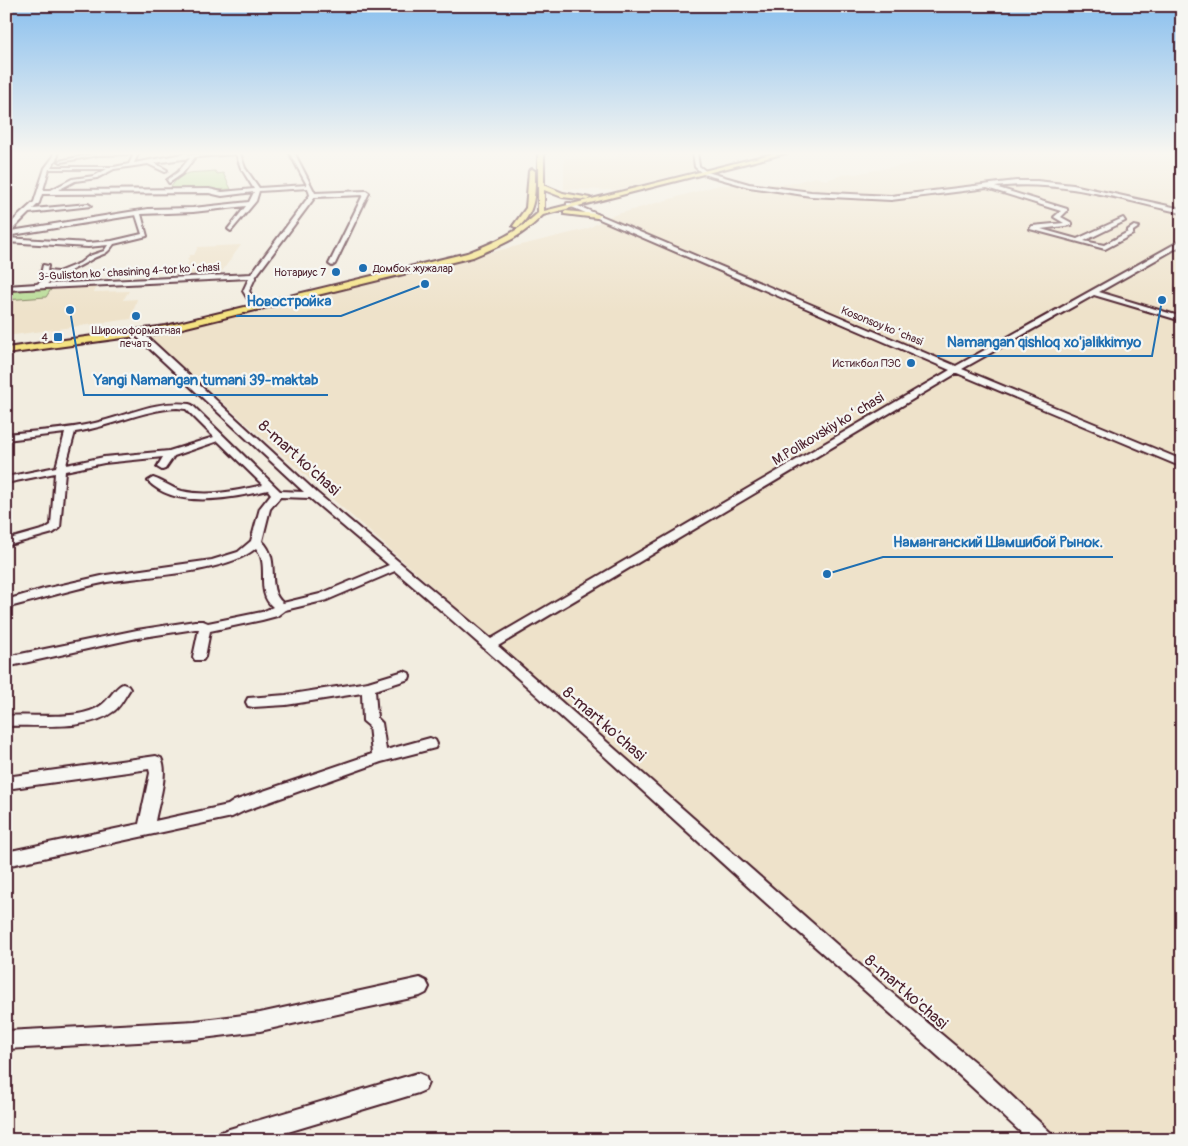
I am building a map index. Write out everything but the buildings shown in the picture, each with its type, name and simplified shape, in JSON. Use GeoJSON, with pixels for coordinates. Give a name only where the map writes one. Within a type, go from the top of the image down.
{"type":"FeatureCollection","features":[{"type":"Feature","properties":{"kind":"main road"},"geometry":{"type":"LineString","coordinates":[[6,345],[122,331],[253,303],[464,251],[504,235],[516,227],[529,213],[530,205]]}},
{"type":"Feature","properties":{"kind":"main road"},"geometry":{"type":"LineString","coordinates":[[541,205],[541,212]]}},
{"type":"Feature","properties":{"kind":"main road"},"geometry":{"type":"LineString","coordinates":[[6,351],[139,334],[268,305],[470,255],[509,239],[524,230],[541,212],[570,205]]}},
{"type":"Feature","properties":{"kind":"main road"},"geometry":{"type":"LineString","coordinates":[[529,213],[579,213],[597,216]]}},
{"type":"Feature","properties":{"kind":"street"},"geometry":{"type":"LineString","coordinates":[[6,234],[16,221],[33,205]]}},
{"type":"Feature","properties":{"kind":"street"},"geometry":{"type":"LineString","coordinates":[[6,234],[138,213],[159,209],[162,205]]}},
{"type":"Feature","properties":{"kind":"street"},"geometry":{"type":"LineString","coordinates":[[154,210],[193,210],[236,205]]}},
{"type":"Feature","properties":{"kind":"street"},"geometry":{"type":"LineString","coordinates":[[231,229],[249,205]]}},
{"type":"Feature","properties":{"kind":"street"},"geometry":{"type":"LineString","coordinates":[[253,303],[246,291],[253,276],[305,205]]}},
{"type":"Feature","properties":{"kind":"street"},"geometry":{"type":"LineString","coordinates":[[332,264],[360,205]]}},
{"type":"Feature","properties":{"kind":"street","name":"Kosonsoy koʻchasi"},"geometry":{"type":"LineString","coordinates":[[573,205],[961,367],[1182,456]]}},
{"type":"Feature","properties":{"kind":"street","name":"Kosonsoy koʻchasi"},"geometry":{"type":"LineString","coordinates":[[592,205],[596,212],[961,367],[1182,464]]}},
{"type":"Feature","properties":{"kind":"street"},"geometry":{"type":"LineString","coordinates":[[1047,205],[1065,210],[1057,216],[1070,224],[1032,228],[1078,241],[1105,247],[1131,233],[1136,227]]}},
{"type":"Feature","properties":{"kind":"street"},"geometry":{"type":"LineString","coordinates":[[1156,205],[1182,211]]}},
{"type":"Feature","properties":{"kind":"street"},"geometry":{"type":"LineString","coordinates":[[27,211],[88,206]]}},
{"type":"Feature","properties":{"kind":"street"},"geometry":{"type":"LineString","coordinates":[[6,240],[82,245],[112,243],[145,235],[138,213]]}},
{"type":"Feature","properties":{"kind":"street"},"geometry":{"type":"LineString","coordinates":[[1078,241],[1123,220]]}},
{"type":"Feature","properties":{"kind":"street","name":"M.Polikovskiy koʻchasi"},"geometry":{"type":"LineString","coordinates":[[490,645],[961,367],[1182,242]]}},
{"type":"Feature","properties":{"kind":"street"},"geometry":{"type":"LineString","coordinates":[[38,287],[58,274],[82,264],[91,257],[106,252],[112,243]]}},
{"type":"Feature","properties":{"kind":"street"},"geometry":{"type":"LineString","coordinates":[[45,266],[43,272],[45,274],[58,274]]}},
{"type":"Feature","properties":{"kind":"street","name":"3-Guliston koʻchasining 4-tor koʻchasi"},"geometry":{"type":"LineString","coordinates":[[6,288],[253,276]]}},
{"type":"Feature","properties":{"kind":"street"},"geometry":{"type":"LineString","coordinates":[[1092,292],[1182,319]]}},
{"type":"Feature","properties":{"kind":"street","name":"8-mart ko'chasi"},"geometry":{"type":"LineString","coordinates":[[139,334],[313,495],[490,645],[880,994],[978,1077],[1044,1140]]}},
{"type":"Feature","properties":{"kind":"street"},"geometry":{"type":"LineString","coordinates":[[6,437],[96,426],[160,406],[181,405],[189,407],[273,490]]}},
{"type":"Feature","properties":{"kind":"street"},"geometry":{"type":"LineString","coordinates":[[6,543],[54,528],[59,468],[63,449],[71,430]]}},
{"type":"Feature","properties":{"kind":"street"},"geometry":{"type":"LineString","coordinates":[[6,480],[41,474],[59,468],[110,460],[170,454],[219,438]]}},
{"type":"Feature","properties":{"kind":"street"},"geometry":{"type":"LineString","coordinates":[[162,467],[170,454]]}},
{"type":"Feature","properties":{"kind":"street"},"geometry":{"type":"LineString","coordinates":[[153,481],[180,494],[210,496],[273,490],[313,495]]}},
{"type":"Feature","properties":{"kind":"street"},"geometry":{"type":"LineString","coordinates":[[6,604],[106,579],[224,560],[242,554],[256,542],[265,508],[273,490]]}},
{"type":"Feature","properties":{"kind":"street"},"geometry":{"type":"LineString","coordinates":[[256,542],[264,551],[266,557],[266,581],[272,598],[281,607]]}},
{"type":"Feature","properties":{"kind":"street"},"geometry":{"type":"LineString","coordinates":[[6,662],[137,634],[195,625],[203,625],[205,628],[262,616],[273,613],[281,607],[323,597],[396,566]]}},
{"type":"Feature","properties":{"kind":"street"},"geometry":{"type":"LineString","coordinates":[[198,657],[205,628]]}},
{"type":"Feature","properties":{"kind":"street"},"geometry":{"type":"LineString","coordinates":[[253,702],[286,700],[368,688],[404,676]]}},
{"type":"Feature","properties":{"kind":"street"},"geometry":{"type":"LineString","coordinates":[[368,688],[370,721],[375,723],[380,757]]}},
{"type":"Feature","properties":{"kind":"street"},"geometry":{"type":"LineString","coordinates":[[6,721],[34,719],[66,720],[88,716],[102,712],[110,707],[123,689]]}},
{"type":"Feature","properties":{"kind":"street"},"geometry":{"type":"LineString","coordinates":[[6,859],[232,811],[238,806],[380,757],[430,744]]}},
{"type":"Feature","properties":{"kind":"street"},"geometry":{"type":"LineString","coordinates":[[6,783],[145,762],[156,762],[157,772],[146,829]]}},
{"type":"Feature","properties":{"kind":"street"},"geometry":{"type":"LineString","coordinates":[[6,1040],[204,1029],[260,1022],[420,987]]}},
{"type":"Feature","properties":{"kind":"street"},"geometry":{"type":"LineString","coordinates":[[226,1140],[418,1083]]}},
{"type":"Feature","properties":{"kind":"shaded area"},"geometry":{"type":"Polygon","coordinates":[[[648,205],[1182,205],[1182,1140],[1062,1140],[147,336],[587,229],[611,216],[648,205]]]}},
{"type":"Feature","properties":{"kind":"shaded area"},"geometry":{"type":"Polygon","coordinates":[[[241,245],[220,274],[180,277],[189,261],[187,260],[190,255],[194,255],[198,247],[241,245]]]}},
{"type":"Feature","properties":{"kind":"shaded area"},"geometry":{"type":"Polygon","coordinates":[[[99,285],[94,292],[129,291],[123,300],[137,299],[131,319],[6,336],[6,291],[99,285]]]}},
{"type":"Feature","properties":{"kind":"green space"},"geometry":{"type":"Polygon","coordinates":[[[52,288],[46,297],[6,300],[6,292],[52,288]]]}},
{"type":"Feature","properties":{"kind":"place","name":"Домбок жужалар"},"geometry":{"type":"Point","coordinates":[363,268]}},
{"type":"Feature","properties":{"kind":"place","name":"Нотариус 7"},"geometry":{"type":"Point","coordinates":[336,272]}},
{"type":"Feature","properties":{"kind":"place","name":"Новостройка"},"geometry":{"type":"Point","coordinates":[425,284]}},
{"type":"Feature","properties":{"kind":"place","name":"Namangan qishloq xo'jalikkimyo"},"geometry":{"type":"Point","coordinates":[1162,300]}},
{"type":"Feature","properties":{"kind":"place","name":"Yangi Namangan tumani 39-maktab"},"geometry":{"type":"Point","coordinates":[70,310]}},
{"type":"Feature","properties":{"kind":"place","name":"Широкоформатная печать"},"geometry":{"type":"Point","coordinates":[136,316]}},
{"type":"Feature","properties":{"kind":"place","name":"4"},"geometry":{"type":"Point","coordinates":[58,337]}},
{"type":"Feature","properties":{"kind":"place","name":"Истикбол ПЭС"},"geometry":{"type":"Point","coordinates":[911,363]}},
{"type":"Feature","properties":{"kind":"place","name":"Наманганский Шамшибой Рынок."},"geometry":{"type":"Point","coordinates":[827,574]}}]}
